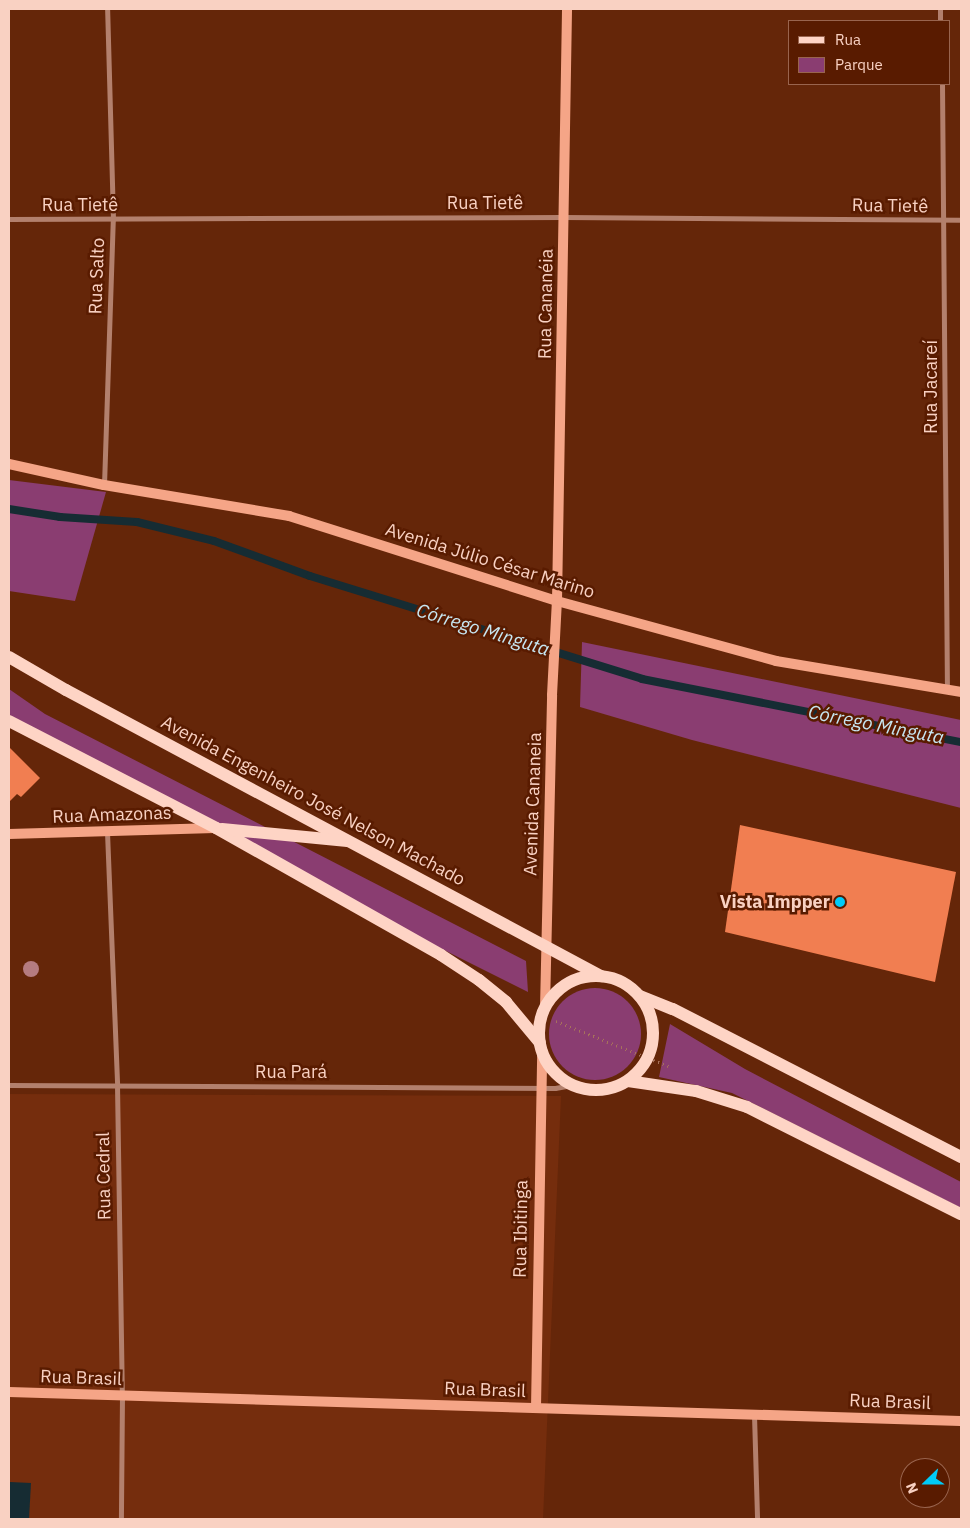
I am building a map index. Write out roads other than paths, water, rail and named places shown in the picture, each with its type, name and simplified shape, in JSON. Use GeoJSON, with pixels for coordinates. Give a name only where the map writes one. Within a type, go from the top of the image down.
{"type":"FeatureCollection","features":[{"type":"Feature","properties":{"kind":"main road","name":"Avenida Engenheiro José Nelson Machado"},"geometry":{"type":"LineString","coordinates":[[9,657],[66,690],[354,842],[601,976],[616,979],[629,986],[640,996]]}},
{"type":"Feature","properties":{"kind":"main road"},"geometry":{"type":"LineString","coordinates":[[9,721],[216,828],[441,955],[479,980],[506,1002],[541,1047]]}},
{"type":"Feature","properties":{"kind":"main road"},"geometry":{"type":"LineString","coordinates":[[216,828],[354,842]]}},
{"type":"Feature","properties":{"kind":"main road"},"geometry":{"type":"LineString","coordinates":[[601,976],[584,977],[568,983],[554,994],[544,1011],[539,1031],[541,1047],[548,1065],[559,1077],[572,1085],[586,1090],[615,1088],[628,1081],[640,1070],[649,1057],[653,1041],[653,1025],[648,1009],[640,996]]}},
{"type":"Feature","properties":{"kind":"main road"},"geometry":{"type":"LineString","coordinates":[[640,996],[673,1009],[961,1157]]}},
{"type":"Feature","properties":{"kind":"main road"},"geometry":{"type":"LineString","coordinates":[[628,1081],[696,1091],[747,1108],[961,1214]]}},
{"type":"Feature","properties":{"kind":"street","name":"Rua Salto"},"geometry":{"type":"LineString","coordinates":[[104,485],[113,219],[107,9]]}},
{"type":"Feature","properties":{"kind":"street","name":"Rua Cananéia"},"geometry":{"type":"LineString","coordinates":[[557,601],[567,9]]}},
{"type":"Feature","properties":{"kind":"street","name":"Rua Jacareí"},"geometry":{"type":"LineString","coordinates":[[942,85],[947,690]]}},
{"type":"Feature","properties":{"kind":"street","name":"Rua Tietê"},"geometry":{"type":"LineString","coordinates":[[9,219],[563,216],[961,220]]}},
{"type":"Feature","properties":{"kind":"street","name":"Avenida Júlio César Marino"},"geometry":{"type":"LineString","coordinates":[[9,464],[104,485],[290,516],[557,601],[776,661],[961,692]]}},
{"type":"Feature","properties":{"kind":"street","name":"Avenida Cananeia"},"geometry":{"type":"LineString","coordinates":[[544,1011],[552,695],[557,601]]}},
{"type":"Feature","properties":{"kind":"street","name":"Rua Amazonas"},"geometry":{"type":"LineString","coordinates":[[9,834],[216,828]]}},
{"type":"Feature","properties":{"kind":"street","name":"Rua Cedral"},"geometry":{"type":"LineString","coordinates":[[107,832],[116,1086],[122,1395],[121,1519]]}},
{"type":"Feature","properties":{"kind":"street","name":"Rua Ibitinga"},"geometry":{"type":"LineString","coordinates":[[536,1408],[541,1047]]}},
{"type":"Feature","properties":{"kind":"street","name":"Rua Pará"},"geometry":{"type":"LineString","coordinates":[[9,1085],[540,1088],[572,1085]]}},
{"type":"Feature","properties":{"kind":"street","name":"Rua Brasil"},"geometry":{"type":"LineString","coordinates":[[9,1392],[961,1421]]}},
{"type":"Feature","properties":{"kind":"street"},"geometry":{"type":"LineString","coordinates":[[754,1415],[756,1519]]}},
{"type":"Feature","properties":{"kind":"water"},"geometry":{"type":"Polygon","coordinates":[[[10,1482],[31,1483],[29,1519],[9,1519],[10,1482]]]}},
{"type":"Feature","properties":{"kind":"waterway","name":"Córrego Minguta"},"geometry":{"type":"LineString","coordinates":[[9,509],[60,517],[137,522],[214,541],[310,576],[642,679],[961,742]]}},
{"type":"Feature","properties":{"kind":"place","name":"Vista Impper"},"geometry":{"type":"Point","coordinates":[840,902]}}]}
